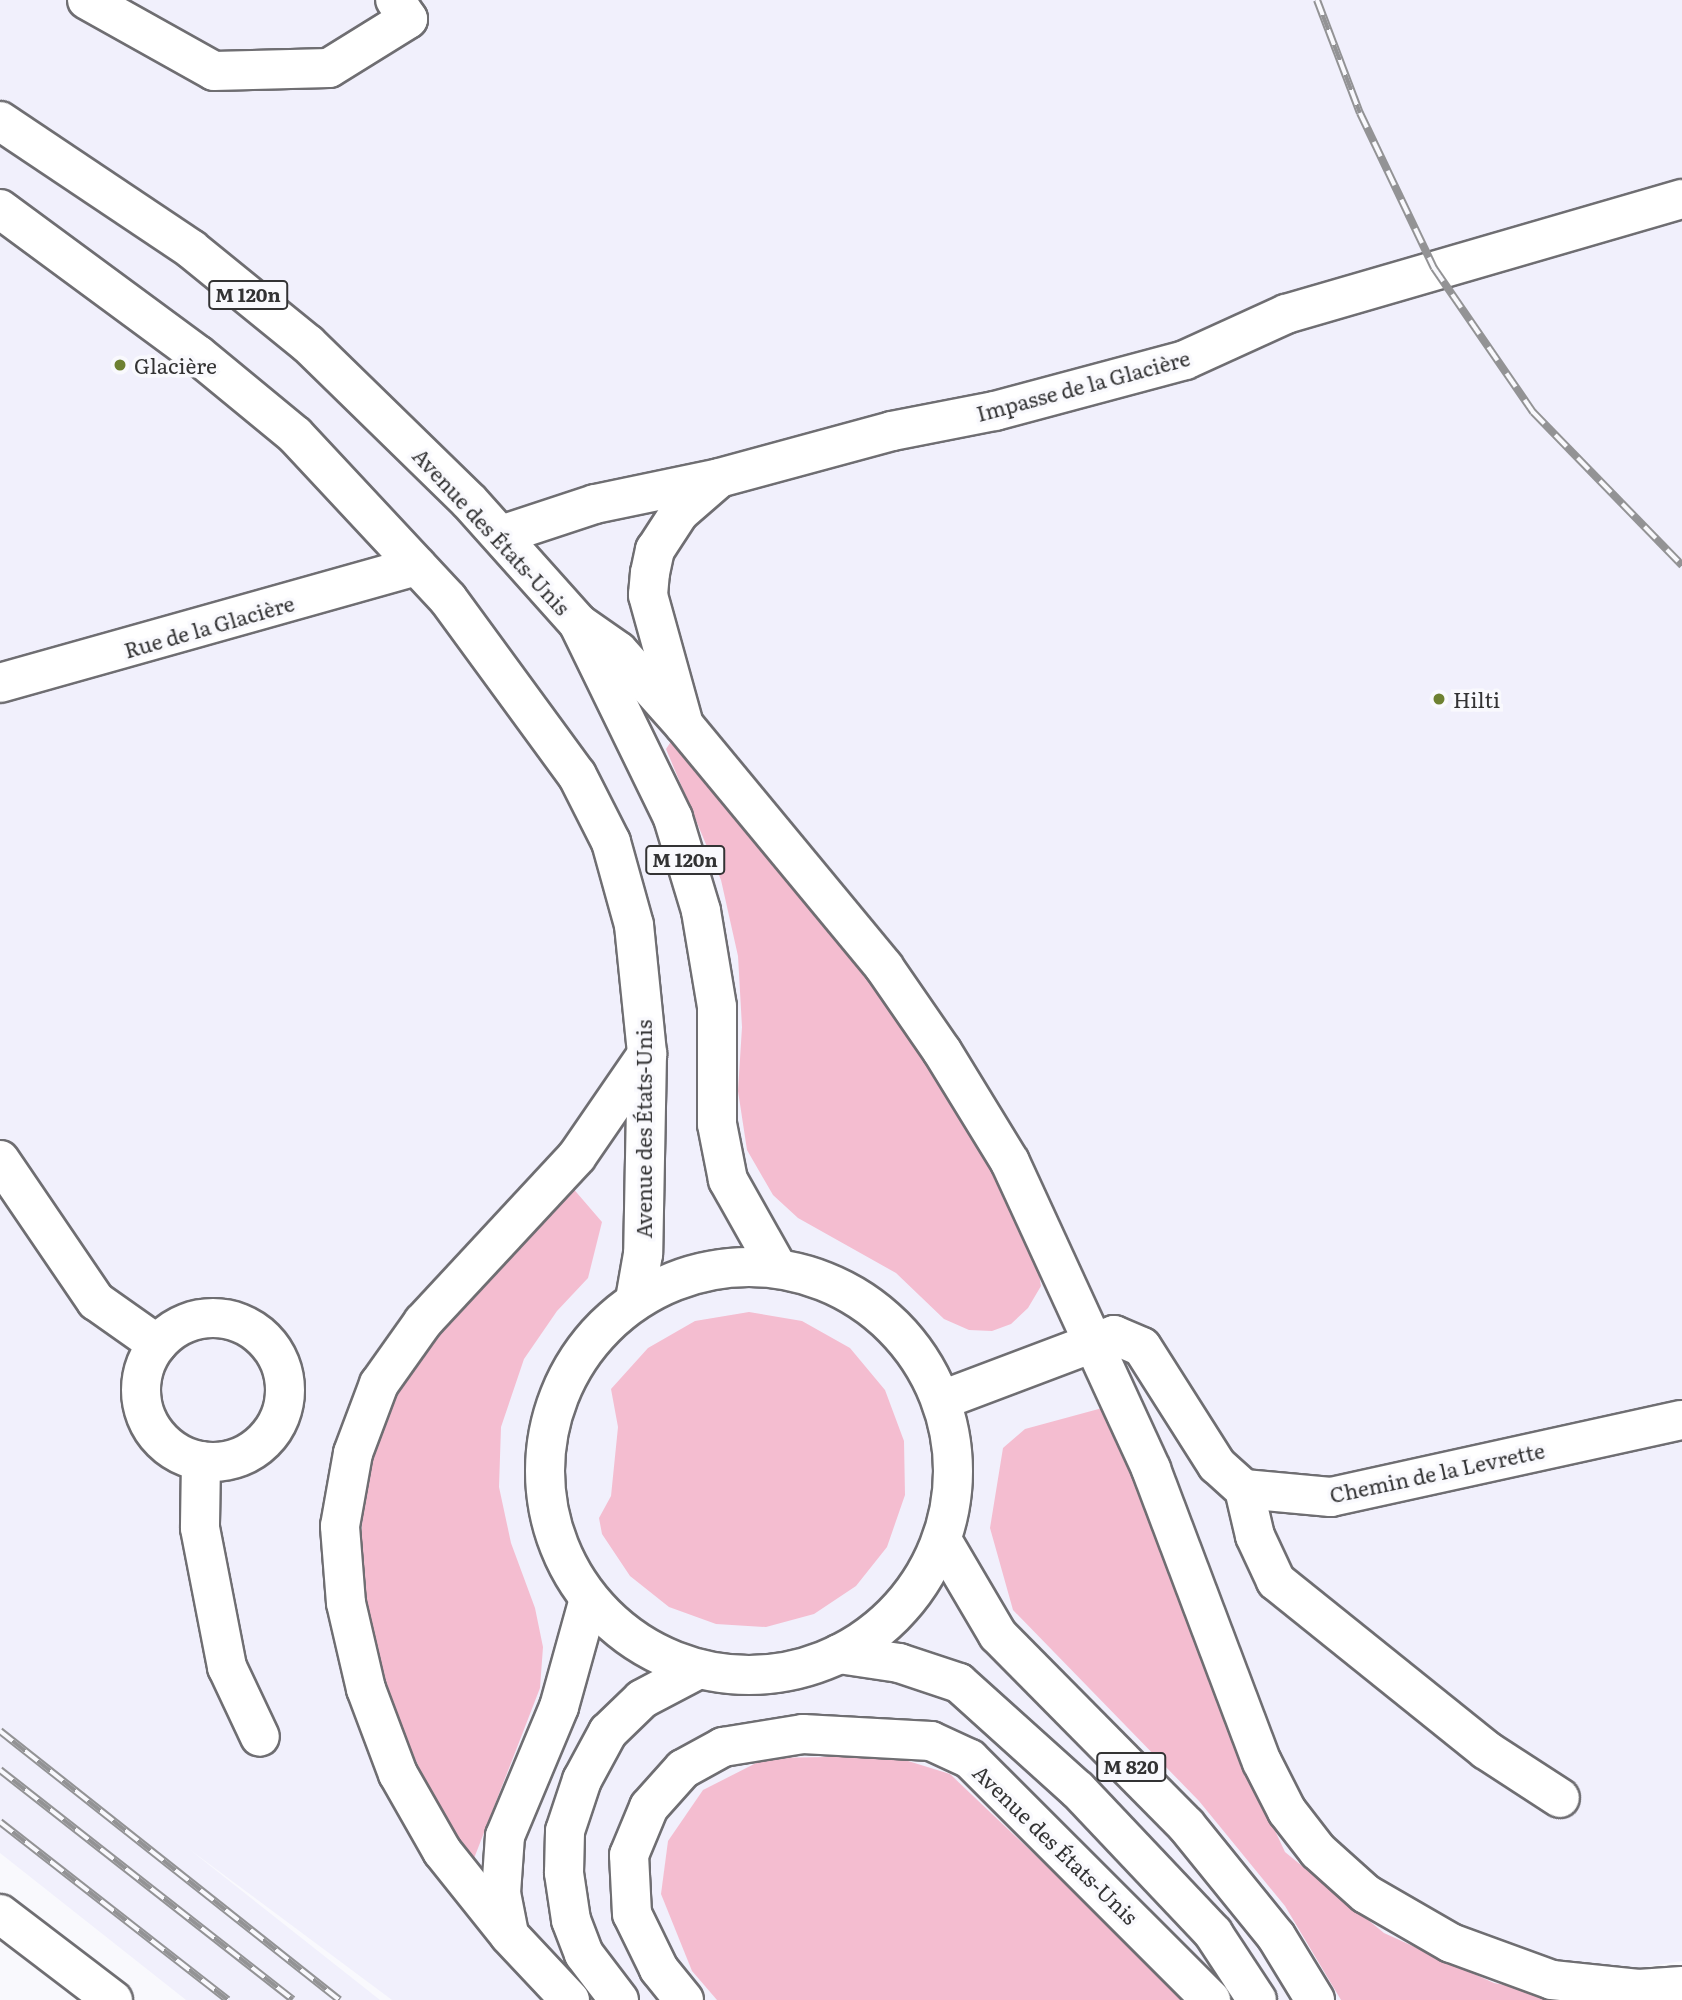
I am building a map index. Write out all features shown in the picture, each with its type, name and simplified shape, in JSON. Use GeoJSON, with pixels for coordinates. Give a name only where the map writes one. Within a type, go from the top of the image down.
{"type":"FeatureCollection","features":[{"type":"Feature","properties":{"kind":"main road"},"geometry":{"type":"LineString","coordinates":[[87,0],[214,71],[328,68],[408,19],[396,0]]}},
{"type":"Feature","properties":{"kind":"main road","name":"Avenue des États-Unis"},"geometry":{"type":"LineString","coordinates":[[0,121],[191,249],[297,335],[501,535],[578,623],[673,818],[693,884],[718,1007],[717,1124],[728,1180],[777,1267]]}},
{"type":"Feature","properties":{"kind":"main road","name":"Impasse de la Glacière"},"geometry":{"type":"LineString","coordinates":[[501,535],[595,504],[719,478],[1185,360],[1286,314],[1682,199]]}},
{"type":"Feature","properties":{"kind":"main road","name":"Avenue des États-Unis"},"geometry":{"type":"LineString","coordinates":[[0,209],[198,355],[295,435],[417,566],[518,689],[577,775],[611,842],[634,925],[647,1054],[643,1254],[635,1300]]}},
{"type":"Feature","properties":{"kind":"main road","name":"Impasse de la Glacière"},"geometry":{"type":"LineString","coordinates":[[684,725],[648,595],[650,573],[655,550],[679,513],[719,478]]}},
{"type":"Feature","properties":{"kind":"main road","name":"Rue de la Glacière"},"geometry":{"type":"LineString","coordinates":[[0,683],[417,566]]}},
{"type":"Feature","properties":{"kind":"main road"},"geometry":{"type":"LineString","coordinates":[[578,623],[618,651],[684,725],[884,967],[942,1051],[1010,1162],[1097,1344],[1151,1469],[1262,1762],[1287,1811],[1318,1851],[1366,1894],[1451,1943],[1552,1980],[1639,1989],[1682,1986]]}},
{"type":"Feature","properties":{"kind":"main road"},"geometry":{"type":"LineString","coordinates":[[570,2000],[509,1936],[442,1852],[398,1774],[363,1677],[346,1603],[340,1526],[353,1453],[379,1384],[423,1322],[577,1156],[647,1054]]}},
{"type":"Feature","properties":{"kind":"main road"},"geometry":{"type":"LineString","coordinates":[[0,1160],[96,1301],[157,1345]]}},
{"type":"Feature","properties":{"kind":"main road"},"geometry":{"type":"LineString","coordinates":[[777,1267],[830,1282],[878,1311],[917,1351],[942,1401],[953,1446],[953,1494],[942,1540],[918,1586],[883,1625],[839,1654],[794,1670],[747,1675],[699,1669],[658,1654],[620,1630],[589,1599],[555,1540],[543,1473],[554,1406],[586,1346],[635,1300],[703,1271],[777,1267]]}},
{"type":"Feature","properties":{"kind":"main road"},"geometry":{"type":"LineString","coordinates":[[218,1319],[257,1331],[276,1352],[285,1392],[274,1430],[254,1450],[228,1461],[201,1461],[163,1442],[142,1405],[141,1384],[157,1345],[178,1326],[218,1319]]}},
{"type":"Feature","properties":{"kind":"main road"},"geometry":{"type":"LineString","coordinates":[[942,1401],[1097,1344],[1114,1335],[1142,1347],[1217,1465],[1244,1489],[1255,1536],[1276,1581],[1486,1750],[1560,1798]]}},
{"type":"Feature","properties":{"kind":"main road","name":"Chemin de la Levrette"},"geometry":{"type":"LineString","coordinates":[[1244,1489],[1331,1497],[1682,1420]]}},
{"type":"Feature","properties":{"kind":"main road"},"geometry":{"type":"LineString","coordinates":[[201,1461],[200,1528],[227,1667],[260,1738]]}},
{"type":"Feature","properties":{"kind":"main road","name":"M 820"},"geometry":{"type":"LineString","coordinates":[[942,1540],[998,1635],[1186,1825],[1276,1936],[1315,2000]]}},
{"type":"Feature","properties":{"kind":"main road"},"geometry":{"type":"LineString","coordinates":[[509,1936],[500,1893],[505,1836],[559,1707],[589,1599]]}},
{"type":"Feature","properties":{"kind":"main road","name":"M 820"},"geometry":{"type":"LineString","coordinates":[[839,1654],[899,1663],[959,1683],[1078,1790],[1204,1923],[1256,2000]]}},
{"type":"Feature","properties":{"kind":"main road"},"geometry":{"type":"LineString","coordinates":[[619,2000],[584,1954],[571,1920],[564,1873],[565,1831],[582,1780],[608,1732],[642,1699],[699,1669]]}},
{"type":"Feature","properties":{"kind":"main road","name":"Avenue des États-Unis"},"geometry":{"type":"LineString","coordinates":[[684,2000],[659,1969],[632,1914],[629,1855],[649,1807],[683,1769],[723,1747],[803,1734],[932,1741],[970,1759],[1211,2000]]}},
{"type":"Feature","properties":{"kind":"main road"},"geometry":{"type":"LineString","coordinates":[[0,1914],[113,2000]]}},
{"type":"Feature","properties":{"kind":"shaded area"},"geometry":{"type":"Polygon","coordinates":[[[0,0],[1682,0],[1682,1961],[1438,2000],[392,2000],[189,1849],[380,2000],[186,2000],[0,1853],[0,0]]]}},
{"type":"Feature","properties":{"kind":"shaded area"},"geometry":{"type":"Polygon","coordinates":[[[672,740],[736,809],[907,1026],[983,1151],[1036,1257],[1041,1286],[1028,1308],[1011,1324],[992,1331],[969,1330],[944,1319],[896,1273],[798,1218],[773,1195],[747,1150],[738,1091],[742,1027],[738,956],[721,880],[666,749],[672,740]]]}},
{"type":"Feature","properties":{"kind":"shaded area"},"geometry":{"type":"Polygon","coordinates":[[[571,1186],[602,1222],[588,1278],[557,1311],[524,1359],[501,1427],[499,1487],[511,1543],[535,1608],[543,1647],[540,1688],[473,1861],[443,1820],[406,1739],[373,1647],[360,1554],[364,1497],[376,1443],[400,1389],[433,1339],[571,1186]]]}},
{"type":"Feature","properties":{"kind":"shaded area"},"geometry":{"type":"Polygon","coordinates":[[[749,1312],[802,1321],[850,1348],[885,1390],[904,1441],[905,1495],[887,1547],[856,1586],[814,1614],[766,1627],[716,1624],[669,1607],[630,1576],[602,1534],[599,1518],[611,1496],[618,1427],[611,1389],[648,1348],[695,1321],[749,1312]]]}},
{"type":"Feature","properties":{"kind":"shaded area"},"geometry":{"type":"Polygon","coordinates":[[[1106,1407],[1236,1747],[1285,1852],[1384,1933],[1494,1983],[1583,2000],[1341,2000],[1285,1906],[1199,1801],[1013,1610],[990,1528],[1003,1448],[1025,1429],[1106,1407]]]}},
{"type":"Feature","properties":{"kind":"shaded area"},"geometry":{"type":"Polygon","coordinates":[[[892,1756],[950,1774],[1155,1969],[1181,2000],[717,2000],[692,1971],[661,1894],[668,1841],[703,1790],[766,1758],[892,1756]]]}},
{"type":"Feature","properties":{"kind":"railway"},"geometry":{"type":"LineString","coordinates":[[1317,0],[1360,113],[1434,268],[1533,412],[1682,565]]}},
{"type":"Feature","properties":{"kind":"railway"},"geometry":{"type":"LineString","coordinates":[[0,1731],[339,2000]]}},
{"type":"Feature","properties":{"kind":"railway"},"geometry":{"type":"LineString","coordinates":[[0,1770],[293,2000]]}},
{"type":"Feature","properties":{"kind":"railway"},"geometry":{"type":"LineString","coordinates":[[0,1822],[228,2000]]}},
{"type":"Feature","properties":{"kind":"place","name":"Glacière"},"geometry":{"type":"Point","coordinates":[120,365]}},
{"type":"Feature","properties":{"kind":"place","name":"Hilti"},"geometry":{"type":"Point","coordinates":[1439,699]}}]}
